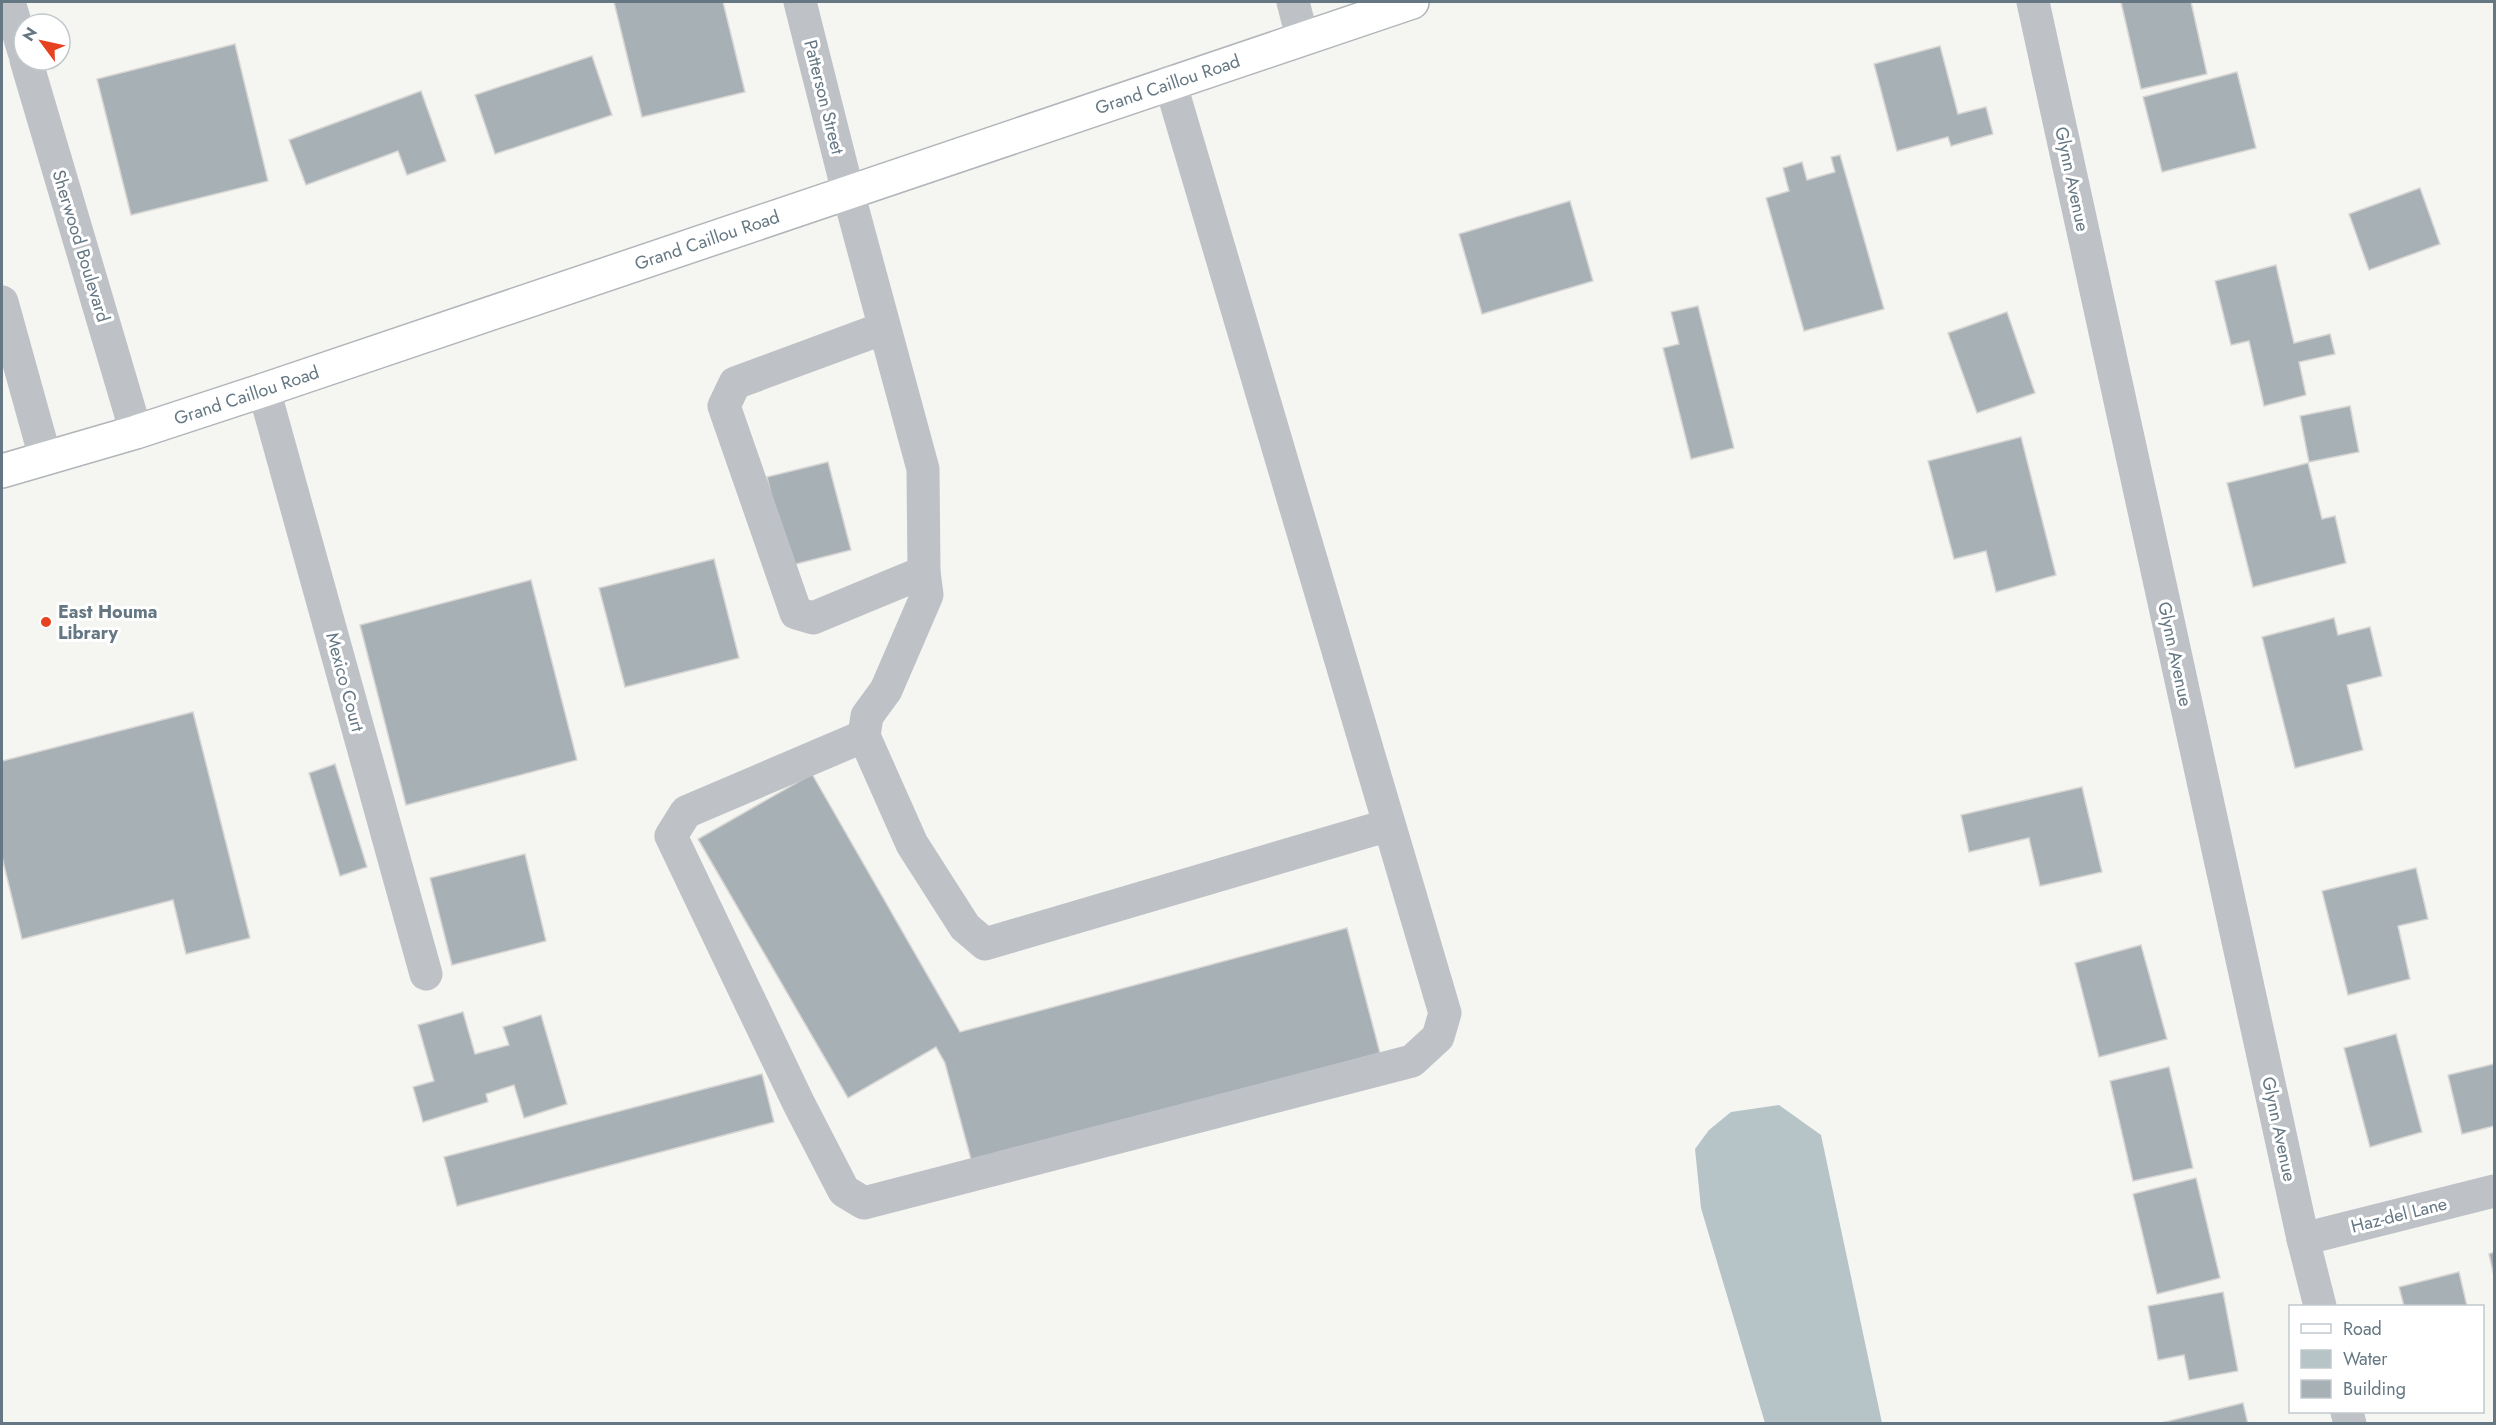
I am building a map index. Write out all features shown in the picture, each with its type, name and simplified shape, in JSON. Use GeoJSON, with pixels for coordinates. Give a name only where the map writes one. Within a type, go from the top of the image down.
{"type":"FeatureCollection","features":[{"type":"Feature","properties":{"kind":"main road","name":"Grand Caillou Road"},"geometry":{"type":"LineString","coordinates":[[2,471],[136,432],[264,390],[1302,37],[1412,2]]}},
{"type":"Feature","properties":{"kind":"street","name":"Patterson Street"},"geometry":{"type":"LineString","coordinates":[[800,2],[848,192],[923,470],[924,572],[927,595],[886,690],[867,716],[864,736]]}},
{"type":"Feature","properties":{"kind":"street"},"geometry":{"type":"LineString","coordinates":[[1293,2],[1302,37]]}},
{"type":"Feature","properties":{"kind":"street","name":"Glynn Avenue"},"geometry":{"type":"LineString","coordinates":[[2033,2],[2303,1239],[2320,1305]]}},
{"type":"Feature","properties":{"kind":"street","name":"Sherwood Boulevard"},"geometry":{"type":"LineString","coordinates":[[30,72],[136,432]]}},
{"type":"Feature","properties":{"kind":"street"},"geometry":{"type":"LineString","coordinates":[[1170,82],[1445,1013],[1437,1037],[1412,1061],[864,1203],[844,1191],[794,1094],[671,836],[686,812],[864,736],[912,844],[965,927],[985,944],[1389,825]]}},
{"type":"Feature","properties":{"kind":"street"},"geometry":{"type":"LineString","coordinates":[[2,302],[45,457]]}},
{"type":"Feature","properties":{"kind":"street"},"geometry":{"type":"LineString","coordinates":[[884,328],[735,383],[724,406],[796,613],[813,618],[924,572]]}},
{"type":"Feature","properties":{"kind":"street","name":"Mexico Court"},"geometry":{"type":"LineString","coordinates":[[264,390],[426,974]]}},
{"type":"Feature","properties":{"kind":"street","name":"Haz-del Lane"},"geometry":{"type":"LineString","coordinates":[[2303,1239],[2494,1191]]}},
{"type":"Feature","properties":{"kind":"water"},"geometry":{"type":"Polygon","coordinates":[[[1779,1105],[1821,1135],[1882,1423],[1765,1423],[1701,1208],[1695,1149],[1709,1130],[1731,1112],[1779,1105]]]}},
{"type":"Feature","properties":{"kind":"building"},"geometry":{"type":"Polygon","coordinates":[[[614,2],[723,2],[745,92],[642,117],[614,2]]]}},
{"type":"Feature","properties":{"kind":"building"},"geometry":{"type":"Polygon","coordinates":[[[2121,2],[2191,2],[2207,74],[2141,89],[2121,2]]]}},
{"type":"Feature","properties":{"kind":"building"},"geometry":{"type":"Polygon","coordinates":[[[235,44],[268,181],[131,215],[97,79],[235,44]]]}},
{"type":"Feature","properties":{"kind":"building"},"geometry":{"type":"Polygon","coordinates":[[[1940,46],[1958,114],[1986,107],[1993,134],[1951,146],[1948,137],[1897,151],[1874,64],[1940,46]]]}},
{"type":"Feature","properties":{"kind":"building"},"geometry":{"type":"Polygon","coordinates":[[[592,56],[612,115],[495,154],[475,95],[592,56]]]}},
{"type":"Feature","properties":{"kind":"building"},"geometry":{"type":"Polygon","coordinates":[[[2237,72],[2256,148],[2162,172],[2143,97],[2237,72]]]}},
{"type":"Feature","properties":{"kind":"building"},"geometry":{"type":"Polygon","coordinates":[[[421,91],[446,161],[407,175],[398,151],[306,185],[289,140],[421,91]]]}},
{"type":"Feature","properties":{"kind":"building"},"geometry":{"type":"Polygon","coordinates":[[[1840,155],[1884,309],[1804,331],[1766,198],[1789,191],[1783,168],[1802,162],[1807,180],[1835,172],[1831,157],[1840,155]]]}},
{"type":"Feature","properties":{"kind":"building"},"geometry":{"type":"Polygon","coordinates":[[[2420,188],[2440,244],[2369,270],[2349,214],[2420,188]]]}},
{"type":"Feature","properties":{"kind":"building"},"geometry":{"type":"Polygon","coordinates":[[[1570,201],[1593,281],[1482,314],[1459,234],[1570,201]]]}},
{"type":"Feature","properties":{"kind":"building"},"geometry":{"type":"Polygon","coordinates":[[[2276,265],[2294,343],[2330,334],[2335,354],[2299,362],[2306,395],[2264,406],[2249,341],[2231,345],[2215,281],[2276,265]]]}},
{"type":"Feature","properties":{"kind":"building"},"geometry":{"type":"Polygon","coordinates":[[[1698,306],[1734,448],[1691,459],[1663,348],[1679,344],[1671,312],[1698,306]]]}},
{"type":"Feature","properties":{"kind":"building"},"geometry":{"type":"Polygon","coordinates":[[[2007,312],[2035,393],[1977,413],[1948,333],[2007,312]]]}},
{"type":"Feature","properties":{"kind":"building"},"geometry":{"type":"Polygon","coordinates":[[[2350,406],[2359,452],[2309,462],[2300,416],[2350,406]]]}},
{"type":"Feature","properties":{"kind":"building"},"geometry":{"type":"Polygon","coordinates":[[[2021,437],[2056,575],[1996,592],[1986,551],[1954,559],[1928,461],[2021,437]]]}},
{"type":"Feature","properties":{"kind":"building"},"geometry":{"type":"Polygon","coordinates":[[[828,462],[851,550],[788,566],[767,477],[828,462]]]}},
{"type":"Feature","properties":{"kind":"building"},"geometry":{"type":"Polygon","coordinates":[[[2308,463],[2322,519],[2335,516],[2346,563],[2253,587],[2227,483],[2308,463]]]}},
{"type":"Feature","properties":{"kind":"building"},"geometry":{"type":"Polygon","coordinates":[[[714,559],[739,658],[625,687],[599,588],[714,559]]]}},
{"type":"Feature","properties":{"kind":"building"},"geometry":{"type":"Polygon","coordinates":[[[531,580],[577,760],[406,805],[360,625],[531,580]]]}},
{"type":"Feature","properties":{"kind":"building"},"geometry":{"type":"Polygon","coordinates":[[[2334,618],[2338,635],[2370,627],[2382,676],[2347,685],[2363,750],[2295,768],[2262,637],[2334,618]]]}},
{"type":"Feature","properties":{"kind":"building"},"geometry":{"type":"Polygon","coordinates":[[[193,712],[250,938],[186,954],[173,900],[22,939],[2,857],[2,761],[193,712]]]}},
{"type":"Feature","properties":{"kind":"building"},"geometry":{"type":"Polygon","coordinates":[[[335,764],[367,867],[340,876],[309,773],[335,764]]]}},
{"type":"Feature","properties":{"kind":"building"},"geometry":{"type":"Polygon","coordinates":[[[812,774],[960,1032],[1347,928],[1380,1053],[972,1163],[945,1063],[936,1047],[848,1098],[698,839],[812,774]]]}},
{"type":"Feature","properties":{"kind":"building"},"geometry":{"type":"Polygon","coordinates":[[[2082,787],[2102,872],[2040,886],[2029,838],[1969,852],[1961,815],[2082,787]]]}},
{"type":"Feature","properties":{"kind":"building"},"geometry":{"type":"Polygon","coordinates":[[[525,854],[546,941],[452,965],[430,878],[525,854]]]}},
{"type":"Feature","properties":{"kind":"building"},"geometry":{"type":"Polygon","coordinates":[[[2416,868],[2428,919],[2398,926],[2410,979],[2348,995],[2322,891],[2416,868]]]}},
{"type":"Feature","properties":{"kind":"building"},"geometry":{"type":"Polygon","coordinates":[[[2141,945],[2167,1039],[2099,1057],[2075,963],[2141,945]]]}},
{"type":"Feature","properties":{"kind":"building"},"geometry":{"type":"Polygon","coordinates":[[[463,1012],[475,1054],[509,1045],[503,1027],[541,1015],[567,1104],[524,1118],[514,1085],[486,1094],[488,1102],[423,1122],[413,1087],[434,1081],[418,1025],[463,1012]]]}},
{"type":"Feature","properties":{"kind":"building"},"geometry":{"type":"Polygon","coordinates":[[[2396,1034],[2422,1132],[2370,1147],[2344,1048],[2396,1034]]]}},
{"type":"Feature","properties":{"kind":"building"},"geometry":{"type":"Polygon","coordinates":[[[2494,1064],[2494,1126],[2462,1134],[2448,1075],[2494,1064]]]}},
{"type":"Feature","properties":{"kind":"building"},"geometry":{"type":"Polygon","coordinates":[[[2169,1067],[2193,1168],[2133,1181],[2110,1081],[2169,1067]]]}},
{"type":"Feature","properties":{"kind":"building"},"geometry":{"type":"Polygon","coordinates":[[[762,1074],[774,1122],[457,1206],[444,1157],[762,1074]]]}},
{"type":"Feature","properties":{"kind":"building"},"geometry":{"type":"Polygon","coordinates":[[[2196,1178],[2220,1278],[2157,1294],[2133,1194],[2196,1178]]]}},
{"type":"Feature","properties":{"kind":"building"},"geometry":{"type":"Polygon","coordinates":[[[2494,1252],[2494,1276],[2489,1254],[2494,1252]]]}},
{"type":"Feature","properties":{"kind":"building"},"geometry":{"type":"Polygon","coordinates":[[[2459,1272],[2467,1305],[2404,1305],[2399,1287],[2459,1272]]]}},
{"type":"Feature","properties":{"kind":"building"},"geometry":{"type":"Polygon","coordinates":[[[2223,1292],[2238,1371],[2189,1380],[2184,1355],[2158,1360],[2148,1306],[2223,1292]]]}},
{"type":"Feature","properties":{"kind":"building"},"geometry":{"type":"Polygon","coordinates":[[[2243,1403],[2248,1424],[2157,1424],[2243,1403]]]}},
{"type":"Feature","properties":{"kind":"place","name":"East Houma Library"},"geometry":{"type":"Point","coordinates":[46,622]}}]}
